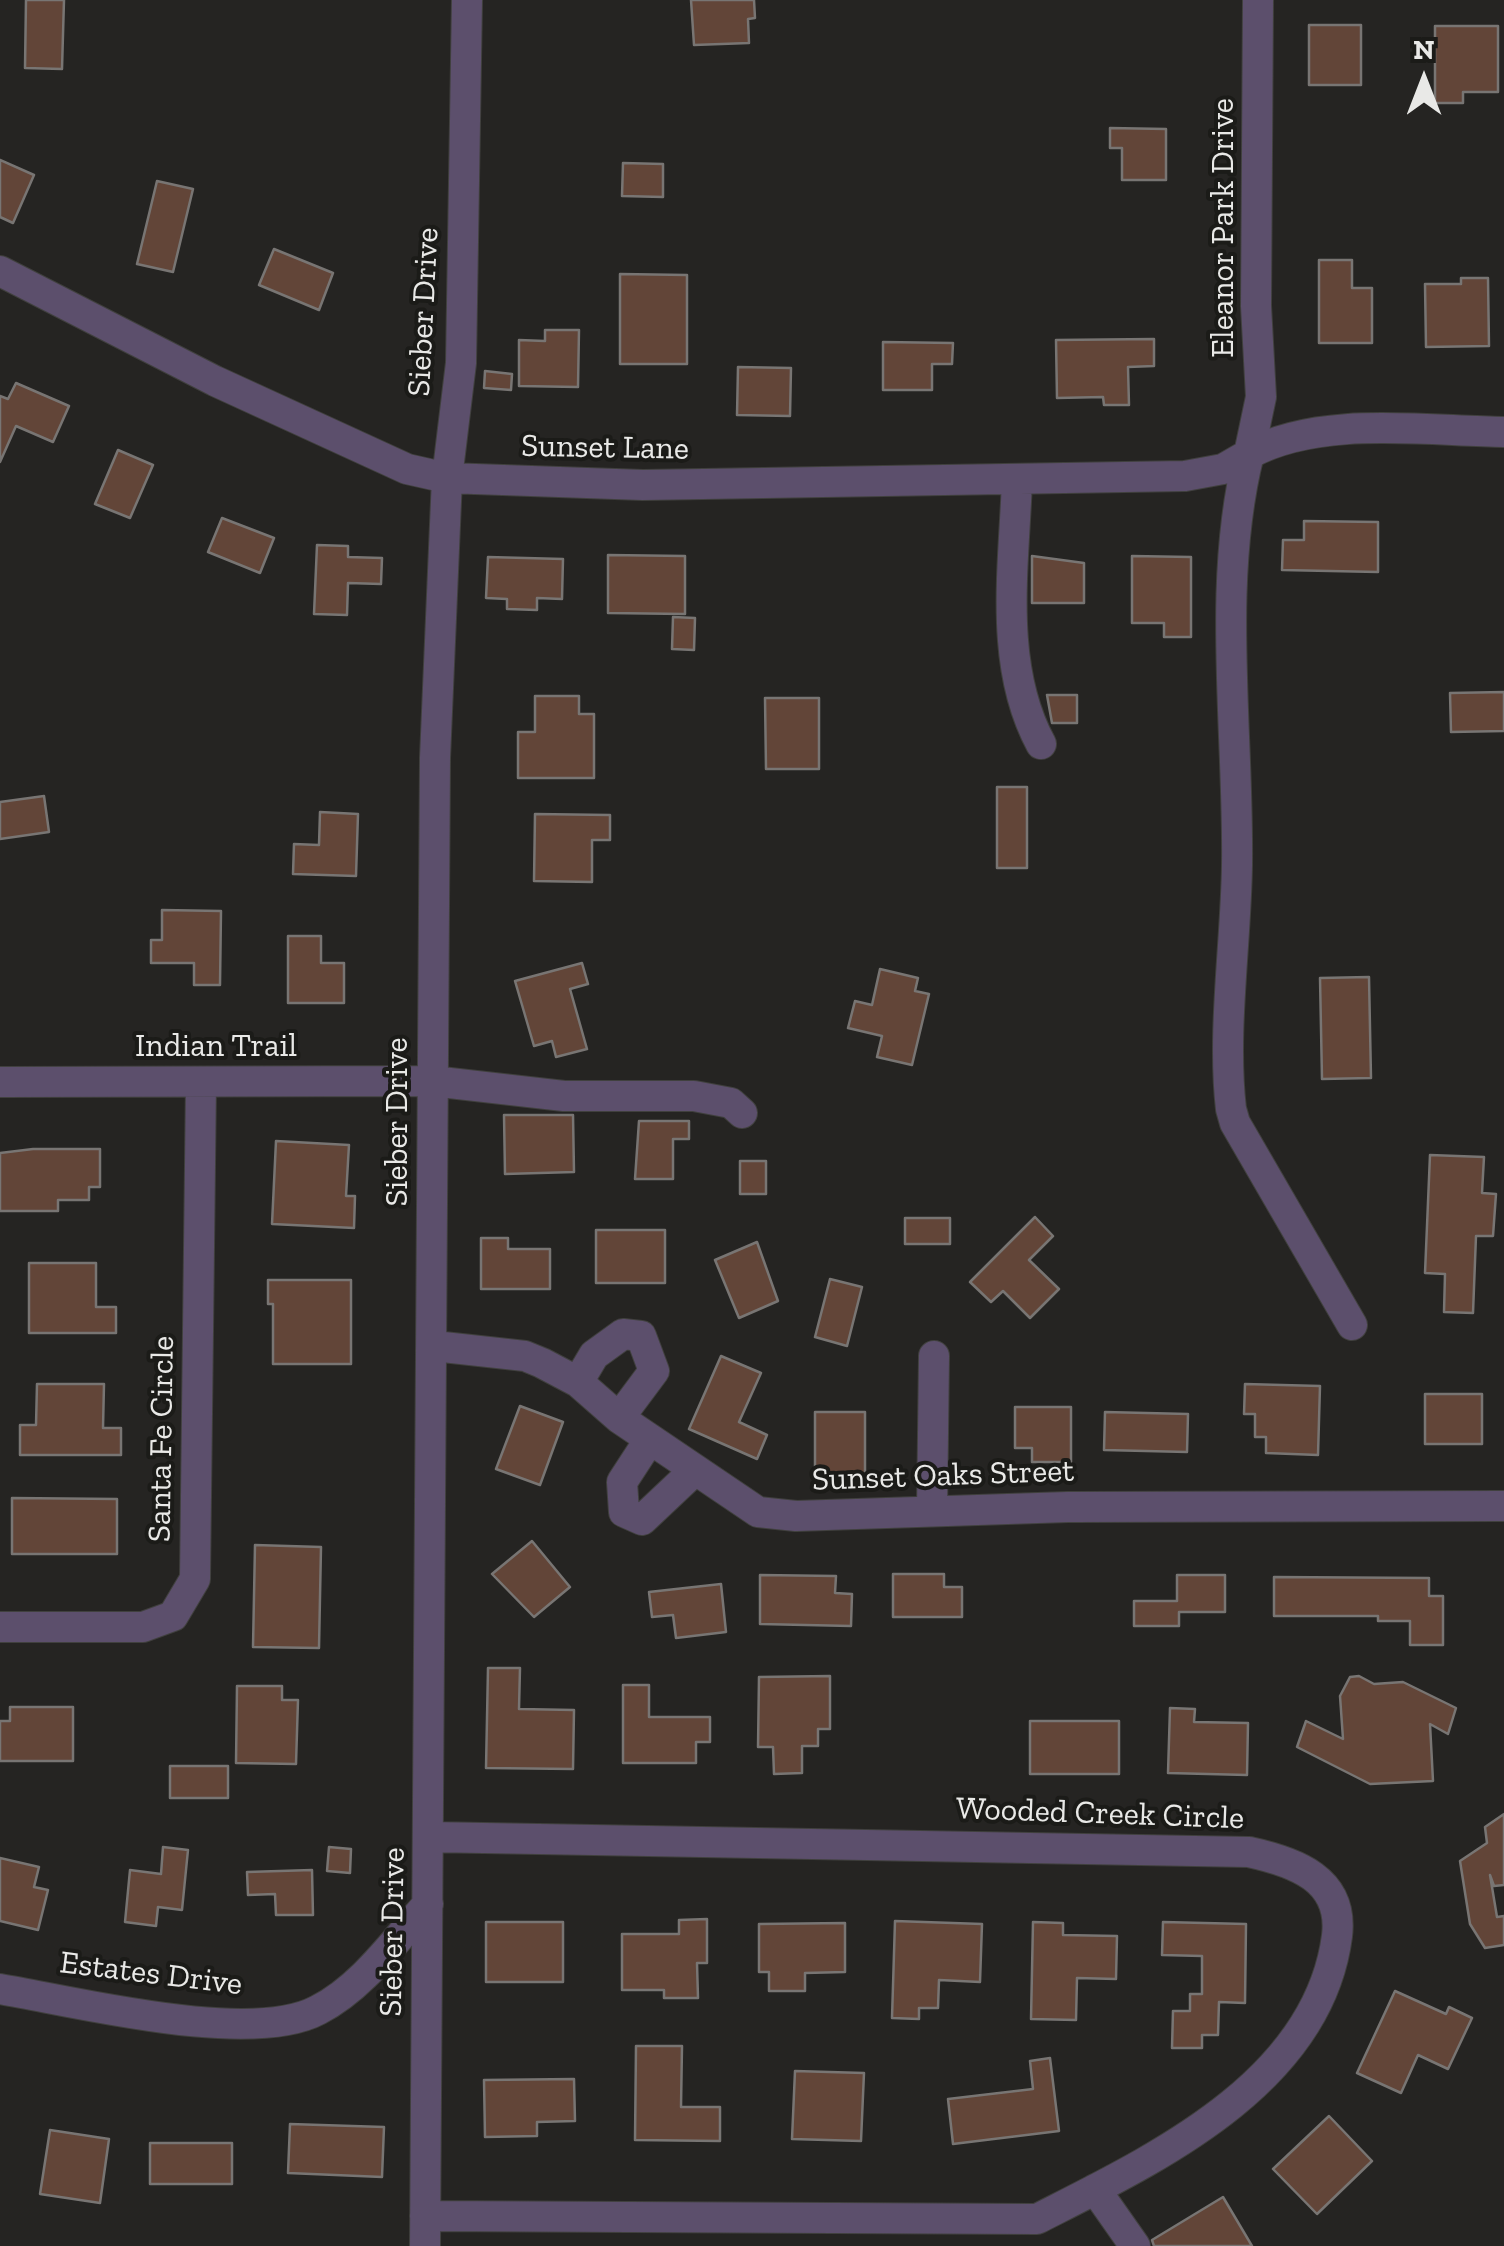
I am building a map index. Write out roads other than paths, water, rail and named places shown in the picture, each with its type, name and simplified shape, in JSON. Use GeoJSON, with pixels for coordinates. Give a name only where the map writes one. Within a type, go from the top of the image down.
{"type":"FeatureCollection","features":[{"type":"Feature","properties":{"kind":"street","name":"Sieber Drive"},"geometry":{"type":"LineString","coordinates":[[425,2231],[437,671],[447,478],[461,346],[468,0]]}},
{"type":"Feature","properties":{"kind":"street","name":"Eleanor Park Drive"},"geometry":{"type":"LineString","coordinates":[[1250,454],[1261,396],[1256,306],[1258,0]]}},
{"type":"Feature","properties":{"kind":"street","name":"Sunset Lane"},"geometry":{"type":"LineString","coordinates":[[0,271],[215,381],[408,469],[447,478],[643,486],[1184,476],[1223,469],[1280,437],[1318,431],[1504,432]]}},
{"type":"Feature","properties":{"kind":"street"},"geometry":{"type":"LineString","coordinates":[[1250,454],[1240,490],[1230,690],[1237,861],[1231,1109],[1235,1123],[1352,1325]]}},
{"type":"Feature","properties":{"kind":"street"},"geometry":{"type":"LineString","coordinates":[[1017,480],[1012,634],[1023,710],[1041,744]]}},
{"type":"Feature","properties":{"kind":"street","name":"Indian Trail"},"geometry":{"type":"LineString","coordinates":[[0,1082],[432,1081],[564,1096],[694,1096],[731,1103],[742,1113]]}},
{"type":"Feature","properties":{"kind":"street","name":"Santa Fe Circle"},"geometry":{"type":"LineString","coordinates":[[0,1627],[143,1627],[173,1616],[195,1578],[202,1082]]}},
{"type":"Feature","properties":{"kind":"street"},"geometry":{"type":"LineString","coordinates":[[578,1382],[594,1355],[623,1334],[641,1336],[654,1370],[619,1418]]}},
{"type":"Feature","properties":{"kind":"street","name":"Sunset Oaks Street"},"geometry":{"type":"LineString","coordinates":[[434,1346],[525,1356],[578,1382],[619,1418],[758,1512],[796,1516],[1292,1504],[1504,1506]]}},
{"type":"Feature","properties":{"kind":"street"},"geometry":{"type":"LineString","coordinates":[[932,1511],[934,1356]]}},
{"type":"Feature","properties":{"kind":"street"},"geometry":{"type":"LineString","coordinates":[[650,1439],[622,1482],[624,1512],[642,1520],[695,1470]]}},
{"type":"Feature","properties":{"kind":"street","name":"Wooded Creek Circle"},"geometry":{"type":"LineString","coordinates":[[425,2231],[1037,2219],[1126,2176],[1249,2091],[1304,2025],[1325,1992],[1337,1932],[1337,1912],[1317,1875],[1284,1860],[1249,1852],[429,1837]]}},
{"type":"Feature","properties":{"kind":"street","name":"Estates Drive"},"geometry":{"type":"LineString","coordinates":[[0,1989],[208,2022],[280,2022],[317,2011],[354,1985],[428,1904]]}},
{"type":"Feature","properties":{"kind":"street"},"geometry":{"type":"LineString","coordinates":[[1095,2190],[1135,2246]]}}]}
